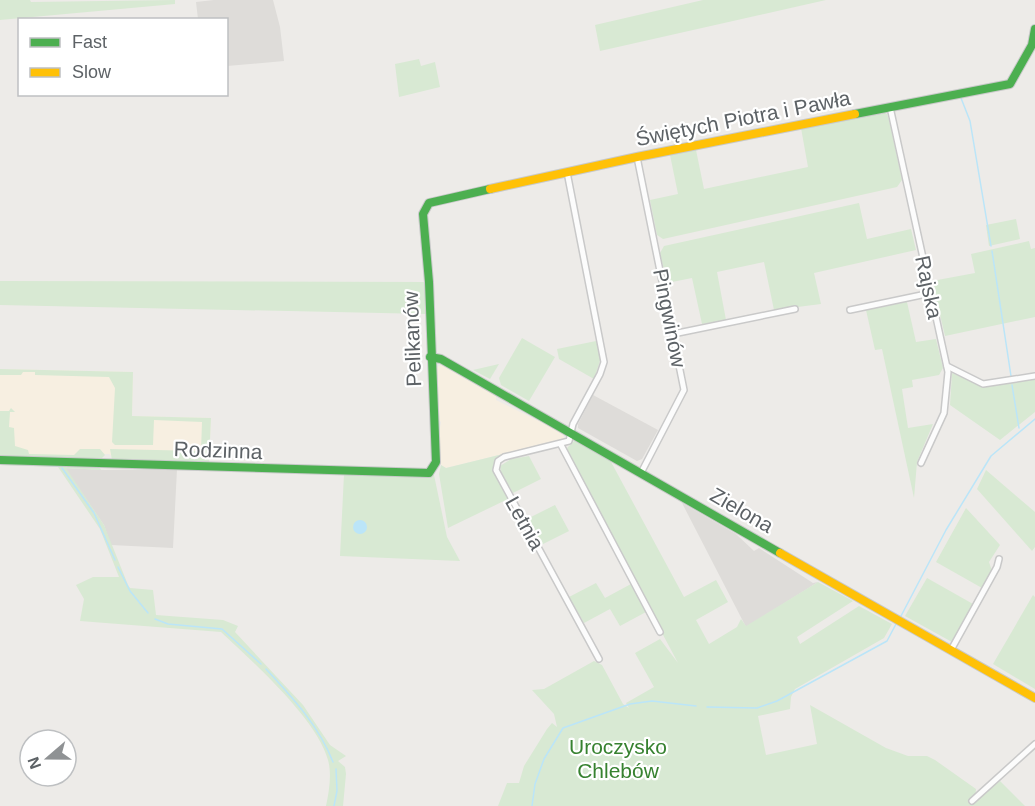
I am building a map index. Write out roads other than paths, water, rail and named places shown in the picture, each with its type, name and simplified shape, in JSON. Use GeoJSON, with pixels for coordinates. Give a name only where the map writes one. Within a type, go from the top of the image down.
{"type":"FeatureCollection","features":[{"type":"Feature","properties":{"kind":"street","name":"Świętych Piotra i Pawła"},"geometry":{"type":"LineString","coordinates":[[425,207],[438,199],[1012,84],[1033,45],[1035,29]]}},
{"type":"Feature","properties":{"kind":"street","name":"Rajska"},"geometry":{"type":"LineString","coordinates":[[890,107],[947,366],[944,412],[921,463]]}},
{"type":"Feature","properties":{"kind":"street","name":"Pingwinów"},"geometry":{"type":"LineString","coordinates":[[637,158],[684,390],[642,471]]}},
{"type":"Feature","properties":{"kind":"street"},"geometry":{"type":"LineString","coordinates":[[567,172],[604,362],[573,424],[569,441],[561,444],[660,632]]}},
{"type":"Feature","properties":{"kind":"street","name":"Pelikanów"},"geometry":{"type":"LineString","coordinates":[[425,207],[436,459],[433,470]]}},
{"type":"Feature","properties":{"kind":"street"},"geometry":{"type":"LineString","coordinates":[[850,310],[931,293]]}},
{"type":"Feature","properties":{"kind":"street"},"geometry":{"type":"LineString","coordinates":[[673,334],[795,309]]}},
{"type":"Feature","properties":{"kind":"street","name":"Zielona"},"geometry":{"type":"LineString","coordinates":[[430,357],[441,358],[642,471],[1035,698]]}},
{"type":"Feature","properties":{"kind":"street"},"geometry":{"type":"LineString","coordinates":[[947,366],[983,384],[1035,376]]}},
{"type":"Feature","properties":{"kind":"street","name":"Letnia"},"geometry":{"type":"LineString","coordinates":[[561,444],[504,457],[497,464],[496,470],[599,659]]}},
{"type":"Feature","properties":{"kind":"street","name":"Rodzinna"},"geometry":{"type":"LineString","coordinates":[[0,460],[422,474],[433,470]]}},
{"type":"Feature","properties":{"kind":"street"},"geometry":{"type":"LineString","coordinates":[[951,650],[997,567],[999,559]]}},
{"type":"Feature","properties":{"kind":"street"},"geometry":{"type":"LineString","coordinates":[[972,801],[1035,744]]}},
{"type":"Feature","properties":{"kind":"water"},"geometry":{"type":"Polygon","coordinates":[[[357,520],[363,520],[367,527],[363,534],[357,534],[353,530],[353,524],[357,520]]]}},
{"type":"Feature","properties":{"kind":"waterway"},"geometry":{"type":"LineString","coordinates":[[961,98],[970,121],[991,246]]}},
{"type":"Feature","properties":{"kind":"waterway"},"geometry":{"type":"LineString","coordinates":[[992,251],[1011,376]]}},
{"type":"Feature","properties":{"kind":"waterway"},"geometry":{"type":"LineString","coordinates":[[1012,385],[1019,428]]}},
{"type":"Feature","properties":{"kind":"waterway"},"geometry":{"type":"LineString","coordinates":[[901,616],[946,530],[991,456],[1035,419]]}},
{"type":"Feature","properties":{"kind":"waterway"},"geometry":{"type":"LineString","coordinates":[[19,464],[61,466]]}},
{"type":"Feature","properties":{"kind":"waterway"},"geometry":{"type":"LineString","coordinates":[[62,468],[94,513],[115,560]]}},
{"type":"Feature","properties":{"kind":"waterway"},"geometry":{"type":"LineString","coordinates":[[118,567],[130,591],[148,613]]}},
{"type":"Feature","properties":{"kind":"waterway"},"geometry":{"type":"LineString","coordinates":[[155,619],[168,624],[222,629],[261,664]]}},
{"type":"Feature","properties":{"kind":"waterway"},"geometry":{"type":"LineString","coordinates":[[707,707],[757,708],[777,701],[887,641],[896,624]]}},
{"type":"Feature","properties":{"kind":"waterway"},"geometry":{"type":"LineString","coordinates":[[266,669],[313,724],[333,762]]}},
{"type":"Feature","properties":{"kind":"waterway"},"geometry":{"type":"LineString","coordinates":[[532,806],[535,784],[544,759],[563,728],[630,704],[652,701],[696,706]]}},
{"type":"Feature","properties":{"kind":"waterway"},"geometry":{"type":"LineString","coordinates":[[334,806],[337,791],[336,769]]}},
{"type":"Feature","properties":{"kind":"park label","name":"Uroczysko Chlebów"},"geometry":{"type":"Point","coordinates":[618,758]}}]}
